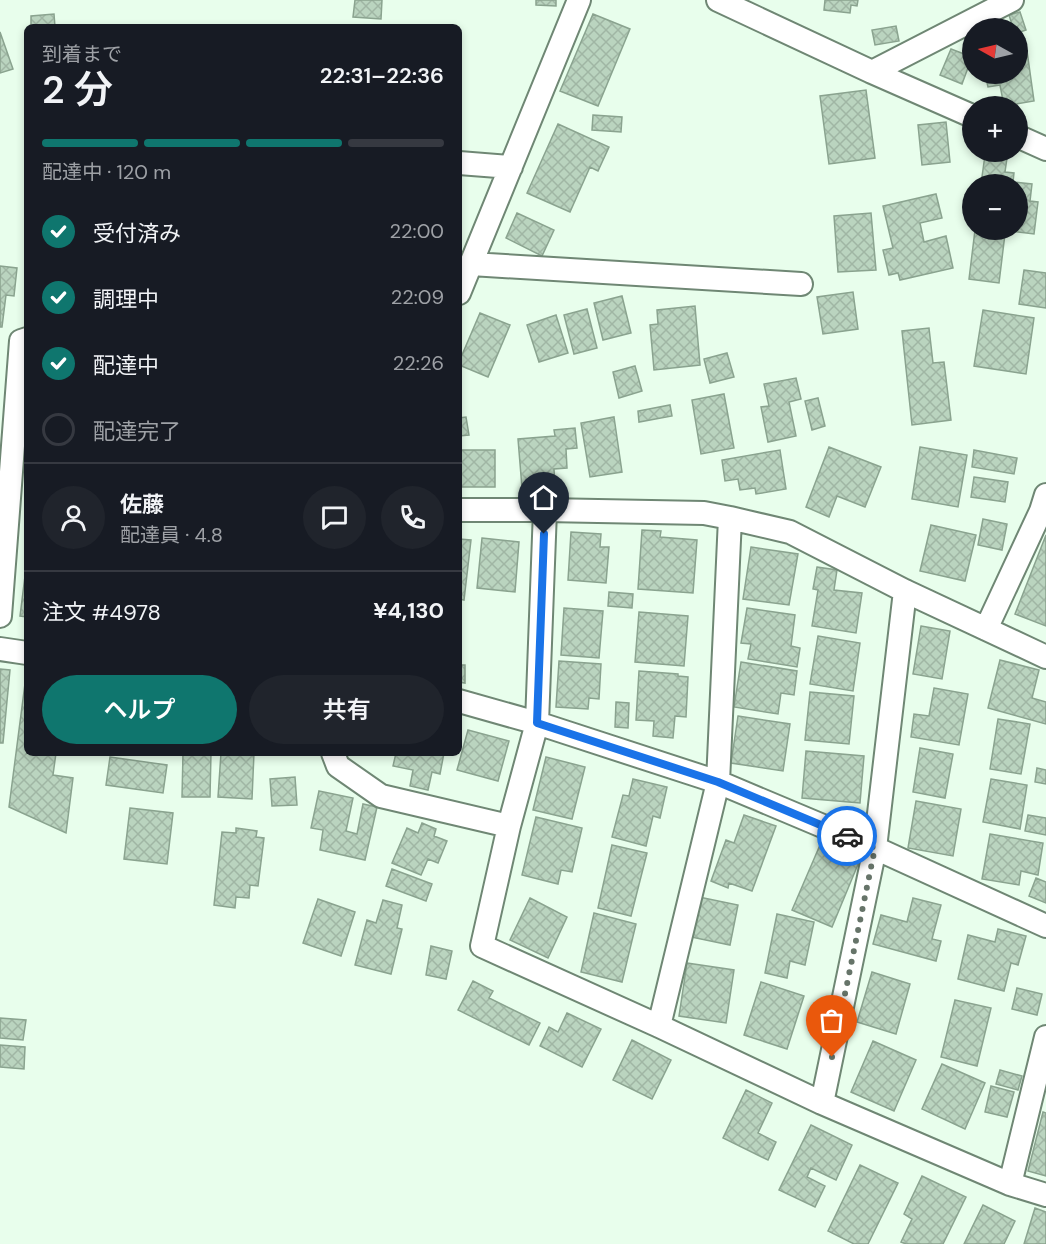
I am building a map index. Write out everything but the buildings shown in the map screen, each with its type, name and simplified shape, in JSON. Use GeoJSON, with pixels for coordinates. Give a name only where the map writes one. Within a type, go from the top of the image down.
{"type":"FeatureCollection","features":[{"type":"Feature","properties":{"kind":"street"},"geometry":{"type":"LineString","coordinates":[[462,286],[579,0]]}},
{"type":"Feature","properties":{"kind":"street"},"geometry":{"type":"LineString","coordinates":[[718,0],[962,112]]}},
{"type":"Feature","properties":{"kind":"street"},"geometry":{"type":"LineString","coordinates":[[872,72],[1012,0]]}},
{"type":"Feature","properties":{"kind":"street"},"geometry":{"type":"LineString","coordinates":[[1028,141],[1046,149]]}},
{"type":"Feature","properties":{"kind":"street"},"geometry":{"type":"LineString","coordinates":[[462,163],[510,167]]}},
{"type":"Feature","properties":{"kind":"street"},"geometry":{"type":"LineString","coordinates":[[471,264],[801,284]]}},
{"type":"Feature","properties":{"kind":"street"},"geometry":{"type":"LineString","coordinates":[[0,616],[21,341],[24,340]]}},
{"type":"Feature","properties":{"kind":"street"},"geometry":{"type":"LineString","coordinates":[[986,629],[1044,507]]}},
{"type":"Feature","properties":{"kind":"street"},"geometry":{"type":"LineString","coordinates":[[462,510],[704,513],[790,532],[905,591],[1046,657]]}},
{"type":"Feature","properties":{"kind":"street"},"geometry":{"type":"LineString","coordinates":[[545,510],[537,723],[509,826],[482,946],[822,1103],[1010,1184],[1046,1195]]}},
{"type":"Feature","properties":{"kind":"street"},"geometry":{"type":"LineString","coordinates":[[659,1026],[718,782],[730,518]]}},
{"type":"Feature","properties":{"kind":"street"},"geometry":{"type":"LineString","coordinates":[[822,1103],[875,848],[905,591]]}},
{"type":"Feature","properties":{"kind":"street"},"geometry":{"type":"LineString","coordinates":[[0,649],[24,653]]}},
{"type":"Feature","properties":{"kind":"street"},"geometry":{"type":"LineString","coordinates":[[462,702],[537,723],[718,782],[875,848],[1046,926]]}},
{"type":"Feature","properties":{"kind":"street"},"geometry":{"type":"LineString","coordinates":[[334,756],[338,766],[381,795],[509,826]]}},
{"type":"Feature","properties":{"kind":"street"},"geometry":{"type":"LineString","coordinates":[[1010,1184],[1046,1037]]}},
{"type":"Feature","properties":{"kind":"way so far"},"geometry":{"type":"LineString","coordinates":[[832,1057],[875,848],[847,836]]}},
{"type":"Feature","properties":{"kind":"route"},"geometry":{"type":"LineString","coordinates":[[544,534],[537,723],[718,782],[847,836]]}}]}
